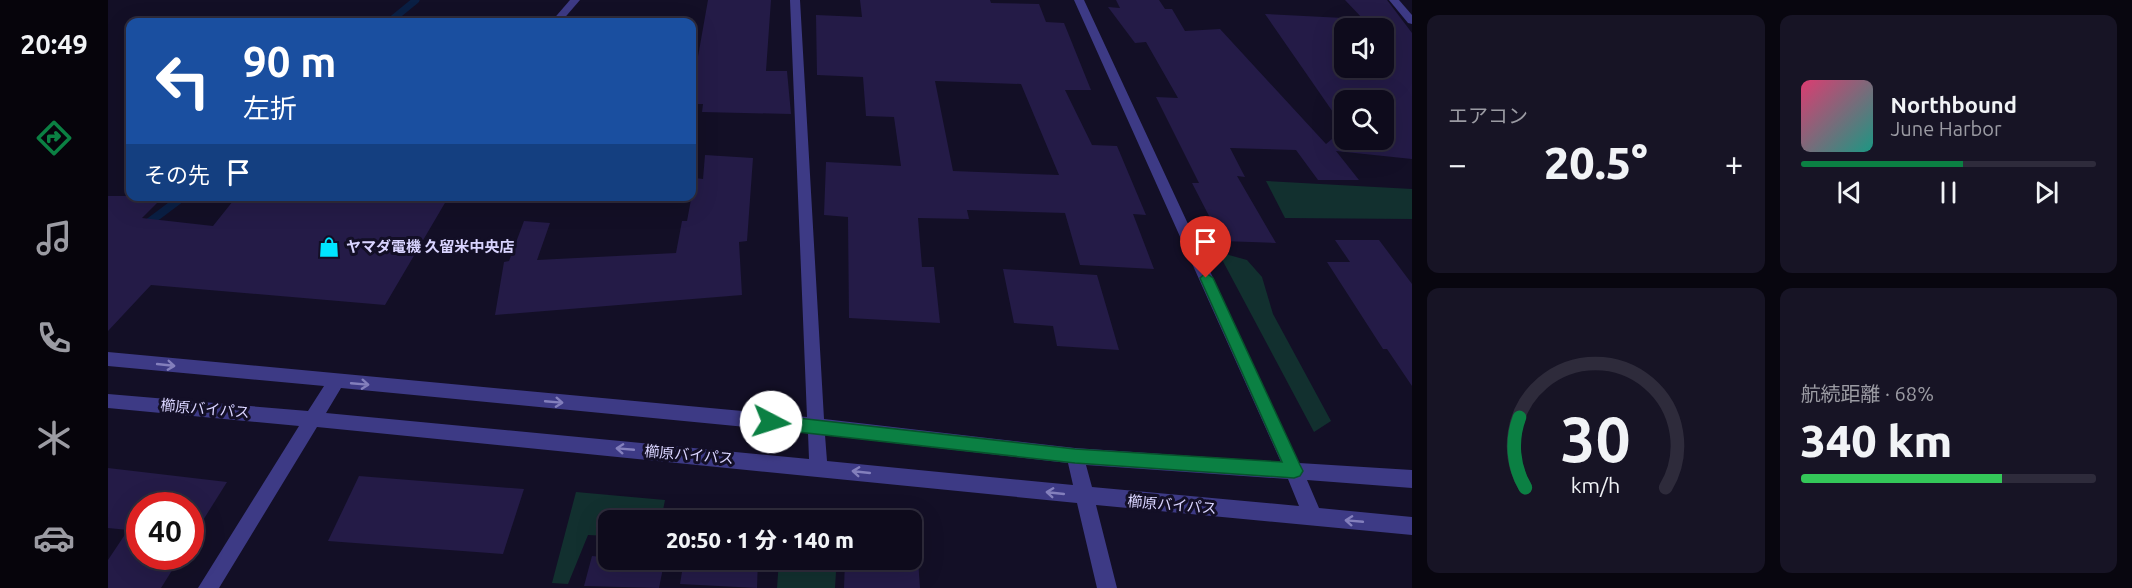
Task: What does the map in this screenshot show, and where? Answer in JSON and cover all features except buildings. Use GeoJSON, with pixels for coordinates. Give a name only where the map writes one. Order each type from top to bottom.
{"type":"FeatureCollection","features":[{"type":"Feature","properties":{"kind":"street"},"geometry":{"type":"LineString","coordinates":[[559,18],[575,0]]}},
{"type":"Feature","properties":{"kind":"street"},"geometry":{"type":"LineString","coordinates":[[795,0],[818,467]]}},
{"type":"Feature","properties":{"kind":"street"},"geometry":{"type":"LineString","coordinates":[[1079,0],[1313,517]]}},
{"type":"Feature","properties":{"kind":"street"},"geometry":{"type":"LineString","coordinates":[[1394,0],[1412,21]]}},
{"type":"Feature","properties":{"kind":"street"},"geometry":{"type":"LineString","coordinates":[[108,359],[817,426],[1075,456],[1412,479]]}},
{"type":"Feature","properties":{"kind":"street"},"geometry":{"type":"LineString","coordinates":[[208,588],[336,382]]}},
{"type":"Feature","properties":{"kind":"street","name":"櫛原バイパス"},"geometry":{"type":"LineString","coordinates":[[108,401],[818,467],[1083,497],[1412,526]]}},
{"type":"Feature","properties":{"kind":"street"},"geometry":{"type":"LineString","coordinates":[[1075,456],[1083,497],[1107,588]]}},
{"type":"Feature","properties":{"kind":"green space"},"geometry":{"type":"Polygon","coordinates":[[[1266,181],[1412,189],[1412,219],[1285,218],[1266,181]]]}},
{"type":"Feature","properties":{"kind":"green space"},"geometry":{"type":"Polygon","coordinates":[[[1218,252],[1247,260],[1262,277],[1273,314],[1331,421],[1314,432],[1218,252]]]}},
{"type":"Feature","properties":{"kind":"green space"},"geometry":{"type":"Polygon","coordinates":[[[576,492],[665,500],[663,510],[598,510],[598,535],[588,535],[568,584],[552,583],[576,492]]]}},
{"type":"Feature","properties":{"kind":"green space"},"geometry":{"type":"Polygon","coordinates":[[[778,570],[843,570],[836,572],[835,588],[777,588],[778,570]]]}},
{"type":"Feature","properties":{"kind":"waterway"},"geometry":{"type":"LineString","coordinates":[[394,18],[416,0]]}},
{"type":"Feature","properties":{"kind":"waterway"},"geometry":{"type":"LineString","coordinates":[[144,226],[177,201]]}},
{"type":"Feature","properties":{"kind":"place","name":"ヤマダ電機 久留米中央店"},"geometry":{"type":"Point","coordinates":[329,247]}},
{"type":"Feature","properties":{"kind":"route"},"geometry":{"type":"LineString","coordinates":[[771,422],[1075,456],[1294,471],[1206,278]]}}]}
